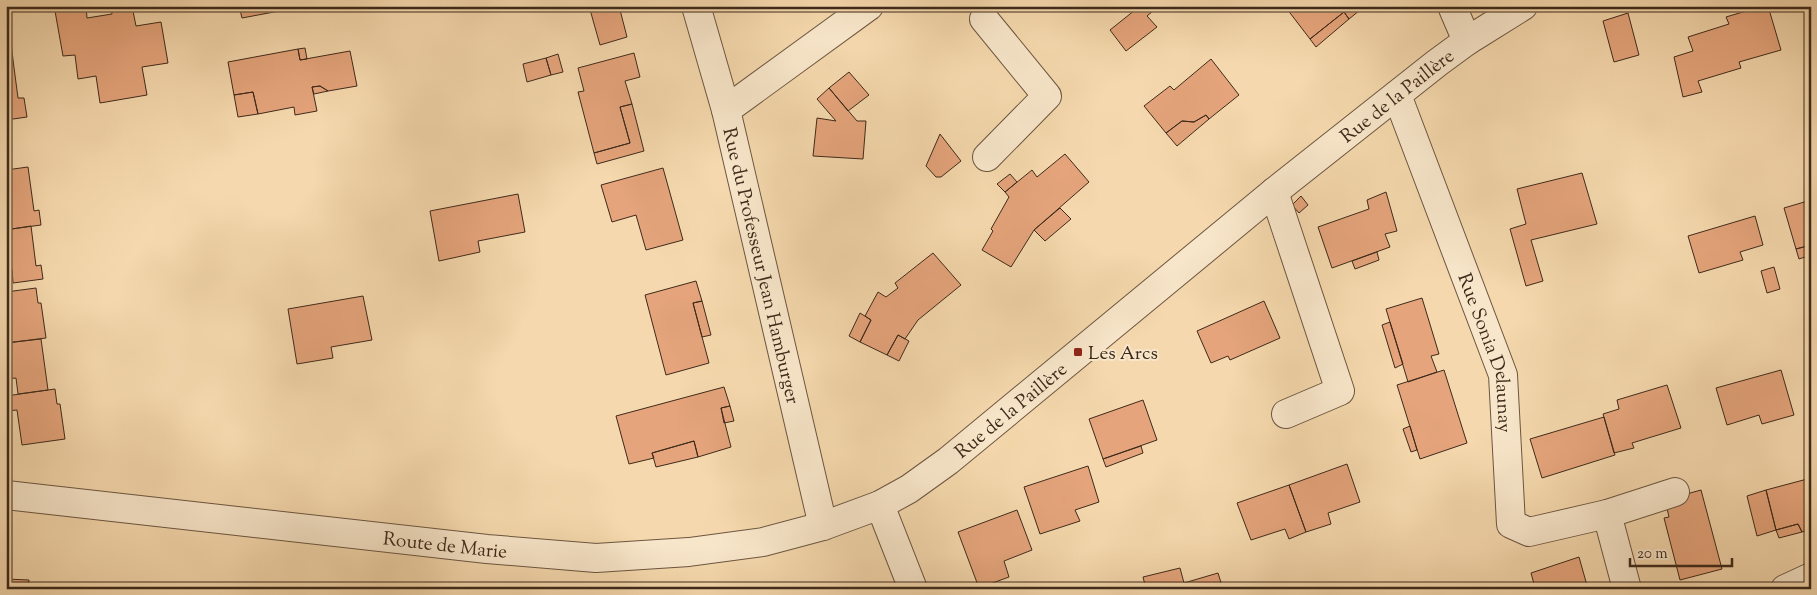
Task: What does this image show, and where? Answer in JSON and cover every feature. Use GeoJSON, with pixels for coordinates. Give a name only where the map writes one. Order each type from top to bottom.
{"type":"FeatureCollection","features":[{"type":"Feature","properties":{"kind":"street","name":"Rue du Professeur Jean Hamburger"},"geometry":{"type":"LineString","coordinates":[[696,6],[726,110],[823,526]]}},
{"type":"Feature","properties":{"kind":"street"},"geometry":{"type":"LineString","coordinates":[[726,110],[869,6]]}},
{"type":"Feature","properties":{"kind":"street"},"geometry":{"type":"LineString","coordinates":[[1452,6],[1467,41]]}},
{"type":"Feature","properties":{"kind":"street","name":"Rue de la Paillère"},"geometry":{"type":"LineString","coordinates":[[880,505],[909,489],[948,461],[1274,192],[1397,95],[1467,41],[1523,6]]}},
{"type":"Feature","properties":{"kind":"street"},"geometry":{"type":"LineString","coordinates":[[984,10],[1047,96],[986,157]]}},
{"type":"Feature","properties":{"kind":"street","name":"Rue Sonia Delaunay"},"geometry":{"type":"LineString","coordinates":[[1397,95],[1503,375],[1511,524],[1529,532],[1607,514],[1675,492]]}},
{"type":"Feature","properties":{"kind":"street"},"geometry":{"type":"LineString","coordinates":[[1274,192],[1340,391],[1286,414]]}},
{"type":"Feature","properties":{"kind":"street","name":"Route de Marie"},"geometry":{"type":"LineString","coordinates":[[6,495],[487,549],[596,558],[690,552],[744,544],[823,526],[880,505]]}},
{"type":"Feature","properties":{"kind":"street"},"geometry":{"type":"LineString","coordinates":[[880,505],[913,589]]}},
{"type":"Feature","properties":{"kind":"street"},"geometry":{"type":"LineString","coordinates":[[1607,514],[1627,589]]}},
{"type":"Feature","properties":{"kind":"street"},"geometry":{"type":"LineString","coordinates":[[1785,589],[1811,577]]}},
{"type":"Feature","properties":{"kind":"building"},"geometry":{"type":"Polygon","coordinates":[[[86,6],[87,18],[112,14],[111,6],[132,6],[136,26],[161,22],[168,63],[142,67],[147,95],[100,103],[96,76],[78,79],[75,55],[63,56],[55,11],[86,6]]]}},
{"type":"Feature","properties":{"kind":"building"},"geometry":{"type":"Polygon","coordinates":[[[239,6],[289,6],[290,9],[242,18],[239,6]]]}},
{"type":"Feature","properties":{"kind":"building"},"geometry":{"type":"Polygon","coordinates":[[[589,6],[619,6],[627,37],[600,45],[589,6]]]}},
{"type":"Feature","properties":{"kind":"building"},"geometry":{"type":"Polygon","coordinates":[[[1140,6],[1159,6],[1147,16],[1157,27],[1126,51],[1110,30],[1140,6]]]}},
{"type":"Feature","properties":{"kind":"building"},"geometry":{"type":"Polygon","coordinates":[[[1291,6],[1365,6],[1349,19],[1344,12],[1310,39],[1287,9],[1291,6]]]}},
{"type":"Feature","properties":{"kind":"building"},"geometry":{"type":"Polygon","coordinates":[[[1768,6],[1781,50],[1739,62],[1741,68],[1698,81],[1702,92],[1683,97],[1674,57],[1693,51],[1688,37],[1729,24],[1726,17],[1768,6]]]}},
{"type":"Feature","properties":{"kind":"building"},"geometry":{"type":"Polygon","coordinates":[[[1344,12],[1349,19],[1316,47],[1310,39],[1344,12]]]}},
{"type":"Feature","properties":{"kind":"building"},"geometry":{"type":"Polygon","coordinates":[[[1628,13],[1639,55],[1614,62],[1603,21],[1628,13]]]}},
{"type":"Feature","properties":{"kind":"building"},"geometry":{"type":"Polygon","coordinates":[[[6,24],[9,24],[13,60],[6,61],[6,24]]]}},
{"type":"Feature","properties":{"kind":"building"},"geometry":{"type":"Polygon","coordinates":[[[305,48],[307,59],[300,60],[298,49],[305,48]]]}},
{"type":"Feature","properties":{"kind":"building"},"geometry":{"type":"Polygon","coordinates":[[[298,49],[300,60],[350,51],[357,86],[328,91],[320,86],[312,87],[317,111],[295,115],[294,107],[258,114],[253,92],[234,95],[228,62],[298,49]]]}},
{"type":"Feature","properties":{"kind":"building"},"geometry":{"type":"Polygon","coordinates":[[[634,53],[640,77],[625,81],[632,104],[620,107],[630,143],[594,153],[578,92],[584,91],[578,68],[634,53]]]}},
{"type":"Feature","properties":{"kind":"building"},"geometry":{"type":"Polygon","coordinates":[[[558,54],[563,72],[551,75],[546,58],[558,54]]]}},
{"type":"Feature","properties":{"kind":"building"},"geometry":{"type":"Polygon","coordinates":[[[546,58],[551,75],[527,82],[523,64],[546,58]]]}},
{"type":"Feature","properties":{"kind":"building"},"geometry":{"type":"Polygon","coordinates":[[[1211,59],[1239,95],[1209,119],[1206,115],[1194,122],[1182,121],[1166,133],[1144,106],[1170,86],[1174,90],[1211,59]]]}},
{"type":"Feature","properties":{"kind":"building"},"geometry":{"type":"Polygon","coordinates":[[[13,60],[18,98],[24,98],[27,117],[6,120],[6,61],[13,60]]]}},
{"type":"Feature","properties":{"kind":"building"},"geometry":{"type":"Polygon","coordinates":[[[849,72],[869,95],[848,111],[829,88],[849,72]]]}},
{"type":"Feature","properties":{"kind":"building"},"geometry":{"type":"Polygon","coordinates":[[[320,86],[328,91],[314,94],[312,87],[320,86]]]}},
{"type":"Feature","properties":{"kind":"building"},"geometry":{"type":"Polygon","coordinates":[[[829,88],[857,121],[866,121],[863,159],[813,156],[817,118],[836,121],[817,99],[829,88]]]}},
{"type":"Feature","properties":{"kind":"building"},"geometry":{"type":"Polygon","coordinates":[[[253,92],[258,114],[238,117],[234,95],[253,92]]]}},
{"type":"Feature","properties":{"kind":"building"},"geometry":{"type":"Polygon","coordinates":[[[632,104],[644,151],[597,164],[594,153],[630,143],[620,107],[632,104]]]}},
{"type":"Feature","properties":{"kind":"building"},"geometry":{"type":"Polygon","coordinates":[[[1206,115],[1209,119],[1177,146],[1166,133],[1182,121],[1194,122],[1206,115]]]}},
{"type":"Feature","properties":{"kind":"building"},"geometry":{"type":"Polygon","coordinates":[[[940,134],[961,161],[941,177],[936,177],[926,166],[940,134]]]}},
{"type":"Feature","properties":{"kind":"building"},"geometry":{"type":"Polygon","coordinates":[[[1065,154],[1089,182],[1034,230],[1011,267],[982,250],[993,231],[991,229],[1009,197],[1005,192],[1032,170],[1037,177],[1065,154]]]}},
{"type":"Feature","properties":{"kind":"building"},"geometry":{"type":"Polygon","coordinates":[[[28,167],[34,211],[39,210],[41,225],[11,229],[9,214],[6,215],[6,170],[28,167]]]}},
{"type":"Feature","properties":{"kind":"building"},"geometry":{"type":"Polygon","coordinates":[[[663,168],[683,240],[646,250],[636,215],[612,222],[601,185],[663,168]]]}},
{"type":"Feature","properties":{"kind":"building"},"geometry":{"type":"Polygon","coordinates":[[[1582,173],[1597,224],[1531,240],[1543,281],[1526,286],[1510,229],[1526,224],[1517,189],[1582,173]]]}},
{"type":"Feature","properties":{"kind":"building"},"geometry":{"type":"Polygon","coordinates":[[[1010,174],[1017,182],[1005,192],[997,184],[1010,174]]]}},
{"type":"Feature","properties":{"kind":"building"},"geometry":{"type":"Polygon","coordinates":[[[1386,192],[1397,231],[1385,234],[1390,247],[1332,268],[1318,227],[1369,209],[1367,200],[1386,192]]]}},
{"type":"Feature","properties":{"kind":"building"},"geometry":{"type":"Polygon","coordinates":[[[518,194],[525,232],[478,241],[480,252],[439,261],[430,211],[518,194]]]}},
{"type":"Feature","properties":{"kind":"building"},"geometry":{"type":"Polygon","coordinates":[[[1301,196],[1308,205],[1299,213],[1292,205],[1301,196]]]}},
{"type":"Feature","properties":{"kind":"building"},"geometry":{"type":"Polygon","coordinates":[[[1811,200],[1811,245],[1796,249],[1784,208],[1811,200]]]}},
{"type":"Feature","properties":{"kind":"building"},"geometry":{"type":"Polygon","coordinates":[[[1060,208],[1071,219],[1045,241],[1034,230],[1060,208]]]}},
{"type":"Feature","properties":{"kind":"building"},"geometry":{"type":"Polygon","coordinates":[[[1755,216],[1763,245],[1740,252],[1743,260],[1699,273],[1688,236],[1755,216]]]}},
{"type":"Feature","properties":{"kind":"building"},"geometry":{"type":"Polygon","coordinates":[[[31,226],[36,266],[41,265],[43,279],[13,283],[12,269],[6,270],[6,230],[31,226]]]}},
{"type":"Feature","properties":{"kind":"building"},"geometry":{"type":"Polygon","coordinates":[[[1811,245],[1811,255],[1799,259],[1796,249],[1811,245]]]}},
{"type":"Feature","properties":{"kind":"building"},"geometry":{"type":"Polygon","coordinates":[[[1377,252],[1379,260],[1355,269],[1352,261],[1377,252]]]}},
{"type":"Feature","properties":{"kind":"building"},"geometry":{"type":"Polygon","coordinates":[[[933,253],[961,285],[918,320],[905,339],[898,335],[887,355],[860,342],[871,320],[865,316],[878,292],[886,297],[898,288],[895,283],[933,253]]]}},
{"type":"Feature","properties":{"kind":"building"},"geometry":{"type":"Polygon","coordinates":[[[1774,267],[1780,289],[1767,293],[1761,271],[1774,267]]]}},
{"type":"Feature","properties":{"kind":"building"},"geometry":{"type":"Polygon","coordinates":[[[696,281],[702,301],[693,303],[709,363],[666,375],[645,295],[696,281]]]}},
{"type":"Feature","properties":{"kind":"building"},"geometry":{"type":"Polygon","coordinates":[[[36,288],[38,303],[41,303],[46,338],[6,343],[6,292],[36,288]]]}},
{"type":"Feature","properties":{"kind":"building"},"geometry":{"type":"Polygon","coordinates":[[[363,296],[372,340],[331,347],[333,358],[297,364],[288,309],[363,296]]]}},
{"type":"Feature","properties":{"kind":"building"},"geometry":{"type":"Polygon","coordinates":[[[1422,298],[1439,354],[1431,356],[1437,372],[1408,382],[1386,309],[1422,298]]]}},
{"type":"Feature","properties":{"kind":"building"},"geometry":{"type":"Polygon","coordinates":[[[702,301],[711,335],[702,337],[693,303],[702,301]]]}},
{"type":"Feature","properties":{"kind":"building"},"geometry":{"type":"Polygon","coordinates":[[[1264,301],[1280,338],[1230,360],[1228,356],[1211,363],[1197,331],[1264,301]]]}},
{"type":"Feature","properties":{"kind":"building"},"geometry":{"type":"Polygon","coordinates":[[[860,313],[871,320],[860,342],[849,336],[860,313]]]}},
{"type":"Feature","properties":{"kind":"building"},"geometry":{"type":"Polygon","coordinates":[[[1390,322],[1403,364],[1395,368],[1382,325],[1390,322]]]}},
{"type":"Feature","properties":{"kind":"building"},"geometry":{"type":"Polygon","coordinates":[[[898,335],[909,341],[899,361],[887,355],[898,335]]]}},
{"type":"Feature","properties":{"kind":"building"},"geometry":{"type":"Polygon","coordinates":[[[41,339],[48,390],[18,394],[16,378],[6,379],[6,343],[41,339]]]}},
{"type":"Feature","properties":{"kind":"building"},"geometry":{"type":"Polygon","coordinates":[[[1444,370],[1467,443],[1420,459],[1397,385],[1444,370]]]}},
{"type":"Feature","properties":{"kind":"building"},"geometry":{"type":"Polygon","coordinates":[[[1781,370],[1794,415],[1762,424],[1759,415],[1727,425],[1716,388],[1781,370]]]}},
{"type":"Feature","properties":{"kind":"building"},"geometry":{"type":"Polygon","coordinates":[[[1667,385],[1681,428],[1632,443],[1634,448],[1614,453],[1603,414],[1619,409],[1617,400],[1667,385]]]}},
{"type":"Feature","properties":{"kind":"building"},"geometry":{"type":"Polygon","coordinates":[[[724,387],[730,406],[721,408],[731,447],[698,457],[694,441],[652,453],[654,458],[629,464],[616,416],[724,387]]]}},
{"type":"Feature","properties":{"kind":"building"},"geometry":{"type":"Polygon","coordinates":[[[55,389],[57,404],[60,404],[65,439],[22,445],[17,410],[6,411],[6,396],[55,389]]]}},
{"type":"Feature","properties":{"kind":"building"},"geometry":{"type":"Polygon","coordinates":[[[1143,400],[1157,440],[1103,459],[1089,419],[1143,400]]]}},
{"type":"Feature","properties":{"kind":"building"},"geometry":{"type":"Polygon","coordinates":[[[730,406],[734,421],[724,423],[721,408],[730,406]]]}},
{"type":"Feature","properties":{"kind":"building"},"geometry":{"type":"Polygon","coordinates":[[[1604,417],[1615,455],[1542,478],[1530,439],[1604,417]]]}},
{"type":"Feature","properties":{"kind":"building"},"geometry":{"type":"Polygon","coordinates":[[[1410,426],[1417,450],[1411,452],[1403,429],[1410,426]]]}},
{"type":"Feature","properties":{"kind":"building"},"geometry":{"type":"Polygon","coordinates":[[[694,441],[698,457],[656,467],[652,453],[694,441]]]}},
{"type":"Feature","properties":{"kind":"building"},"geometry":{"type":"Polygon","coordinates":[[[1141,446],[1143,453],[1106,467],[1103,459],[1141,446]]]}},
{"type":"Feature","properties":{"kind":"building"},"geometry":{"type":"Polygon","coordinates":[[[1347,464],[1360,502],[1328,513],[1331,524],[1306,532],[1289,485],[1347,464]]]}},
{"type":"Feature","properties":{"kind":"building"},"geometry":{"type":"Polygon","coordinates":[[[1088,466],[1099,502],[1075,510],[1080,521],[1040,534],[1024,487],[1088,466]]]}},
{"type":"Feature","properties":{"kind":"building"},"geometry":{"type":"Polygon","coordinates":[[[1811,478],[1811,529],[1802,532],[1798,524],[1776,530],[1766,490],[1811,478]]]}},
{"type":"Feature","properties":{"kind":"building"},"geometry":{"type":"Polygon","coordinates":[[[1289,485],[1306,532],[1289,539],[1285,529],[1251,540],[1237,503],[1289,485]]]}},
{"type":"Feature","properties":{"kind":"building"},"geometry":{"type":"Polygon","coordinates":[[[1701,490],[1722,569],[1680,580],[1664,518],[1669,517],[1665,500],[1701,490]]]}},
{"type":"Feature","properties":{"kind":"building"},"geometry":{"type":"Polygon","coordinates":[[[1766,490],[1776,530],[1757,536],[1747,496],[1766,490]]]}},
{"type":"Feature","properties":{"kind":"building"},"geometry":{"type":"Polygon","coordinates":[[[1017,510],[1032,550],[1004,561],[1009,577],[979,588],[958,532],[1017,510]]]}},
{"type":"Feature","properties":{"kind":"building"},"geometry":{"type":"Polygon","coordinates":[[[1798,524],[1802,532],[1779,538],[1776,530],[1798,524]]]}},
{"type":"Feature","properties":{"kind":"building"},"geometry":{"type":"Polygon","coordinates":[[[1579,557],[1588,589],[1518,589],[1534,584],[1531,573],[1579,557]]]}},
{"type":"Feature","properties":{"kind":"building"},"geometry":{"type":"Polygon","coordinates":[[[1180,568],[1184,583],[1218,573],[1223,589],[1146,589],[1143,577],[1180,568]]]}},
{"type":"Feature","properties":{"kind":"building"},"geometry":{"type":"Polygon","coordinates":[[[6,579],[29,580],[28,589],[6,589],[6,579]]]}},
{"type":"Feature","properties":{"kind":"place","name":"Les Arcs"},"geometry":{"type":"Point","coordinates":[1078,352]}}]}
